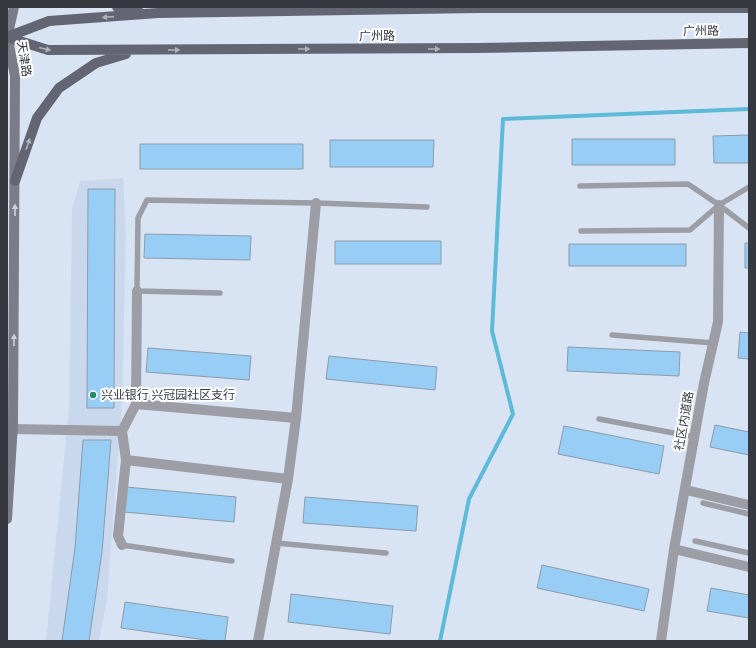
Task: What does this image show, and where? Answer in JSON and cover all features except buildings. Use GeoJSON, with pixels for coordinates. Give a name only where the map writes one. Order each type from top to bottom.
{"type":"FeatureCollection","features":[{"type":"Feature","properties":{"kind":"main road"},"geometry":{"type":"LineString","coordinates":[[7,37],[14,7]]}},
{"type":"Feature","properties":{"kind":"main road"},"geometry":{"type":"LineString","coordinates":[[117,7],[158,13]]}},
{"type":"Feature","properties":{"kind":"main road","name":"广州路"},"geometry":{"type":"LineString","coordinates":[[7,37],[49,21],[158,13],[478,8],[749,8]]}},
{"type":"Feature","properties":{"kind":"main road","name":"广州路"},"geometry":{"type":"LineString","coordinates":[[7,37],[48,50],[470,48],[749,43]]}},
{"type":"Feature","properties":{"kind":"main road","name":"天津路"},"geometry":{"type":"LineString","coordinates":[[7,37],[15,76],[13,430],[7,519]]}},
{"type":"Feature","properties":{"kind":"main road"},"geometry":{"type":"LineString","coordinates":[[15,181],[37,118],[59,88],[96,63],[138,50]]}},
{"type":"Feature","properties":{"kind":"street"},"geometry":{"type":"LineString","coordinates":[[258,641],[288,479],[296,418],[316,203]]}},
{"type":"Feature","properties":{"kind":"street","name":"社区内道路"},"geometry":{"type":"LineString","coordinates":[[661,641],[674,549],[686,490],[704,384],[718,322],[719,206]]}},
{"type":"Feature","properties":{"kind":"street"},"geometry":{"type":"LineString","coordinates":[[122,545],[118,536],[126,460],[122,431],[136,404],[137,291]]}},
{"type":"Feature","properties":{"kind":"street"},"geometry":{"type":"LineString","coordinates":[[136,404],[296,418]]}},
{"type":"Feature","properties":{"kind":"street"},"geometry":{"type":"LineString","coordinates":[[13,430],[122,431]]}},
{"type":"Feature","properties":{"kind":"street"},"geometry":{"type":"LineString","coordinates":[[126,460],[288,479]]}},
{"type":"Feature","properties":{"kind":"street"},"geometry":{"type":"LineString","coordinates":[[686,490],[749,505]]}},
{"type":"Feature","properties":{"kind":"street"},"geometry":{"type":"LineString","coordinates":[[674,549],[749,567]]}},
{"type":"Feature","properties":{"kind":"lane"},"geometry":{"type":"LineString","coordinates":[[580,186],[688,184],[749,228]]}},
{"type":"Feature","properties":{"kind":"lane"},"geometry":{"type":"LineString","coordinates":[[581,231],[690,230],[719,206],[749,187]]}},
{"type":"Feature","properties":{"kind":"lane"},"geometry":{"type":"LineString","coordinates":[[220,293],[137,291],[138,218],[147,200],[316,203],[427,207]]}},
{"type":"Feature","properties":{"kind":"lane"},"geometry":{"type":"LineString","coordinates":[[612,335],[714,343]]}},
{"type":"Feature","properties":{"kind":"lane"},"geometry":{"type":"LineString","coordinates":[[599,419],[695,437]]}},
{"type":"Feature","properties":{"kind":"lane"},"geometry":{"type":"LineString","coordinates":[[703,503],[749,514]]}},
{"type":"Feature","properties":{"kind":"lane"},"geometry":{"type":"LineString","coordinates":[[695,541],[749,552]]}},
{"type":"Feature","properties":{"kind":"lane"},"geometry":{"type":"LineString","coordinates":[[276,543],[386,553]]}},
{"type":"Feature","properties":{"kind":"lane"},"geometry":{"type":"LineString","coordinates":[[122,545],[232,561]]}},
{"type":"Feature","properties":{"kind":"shaded area"},"geometry":{"type":"Polygon","coordinates":[[[123,178],[126,234],[122,402],[107,600],[99,641],[46,641],[69,408],[72,209],[80,181],[123,178]]]}},
{"type":"Feature","properties":{"kind":"waterway"},"geometry":{"type":"LineString","coordinates":[[440,641],[469,499],[513,414],[492,331],[503,119],[749,109]]}},
{"type":"Feature","properties":{"kind":"place","name":"兴业银行 兴冠园社区支行"},"geometry":{"type":"Point","coordinates":[93,395]}}]}
